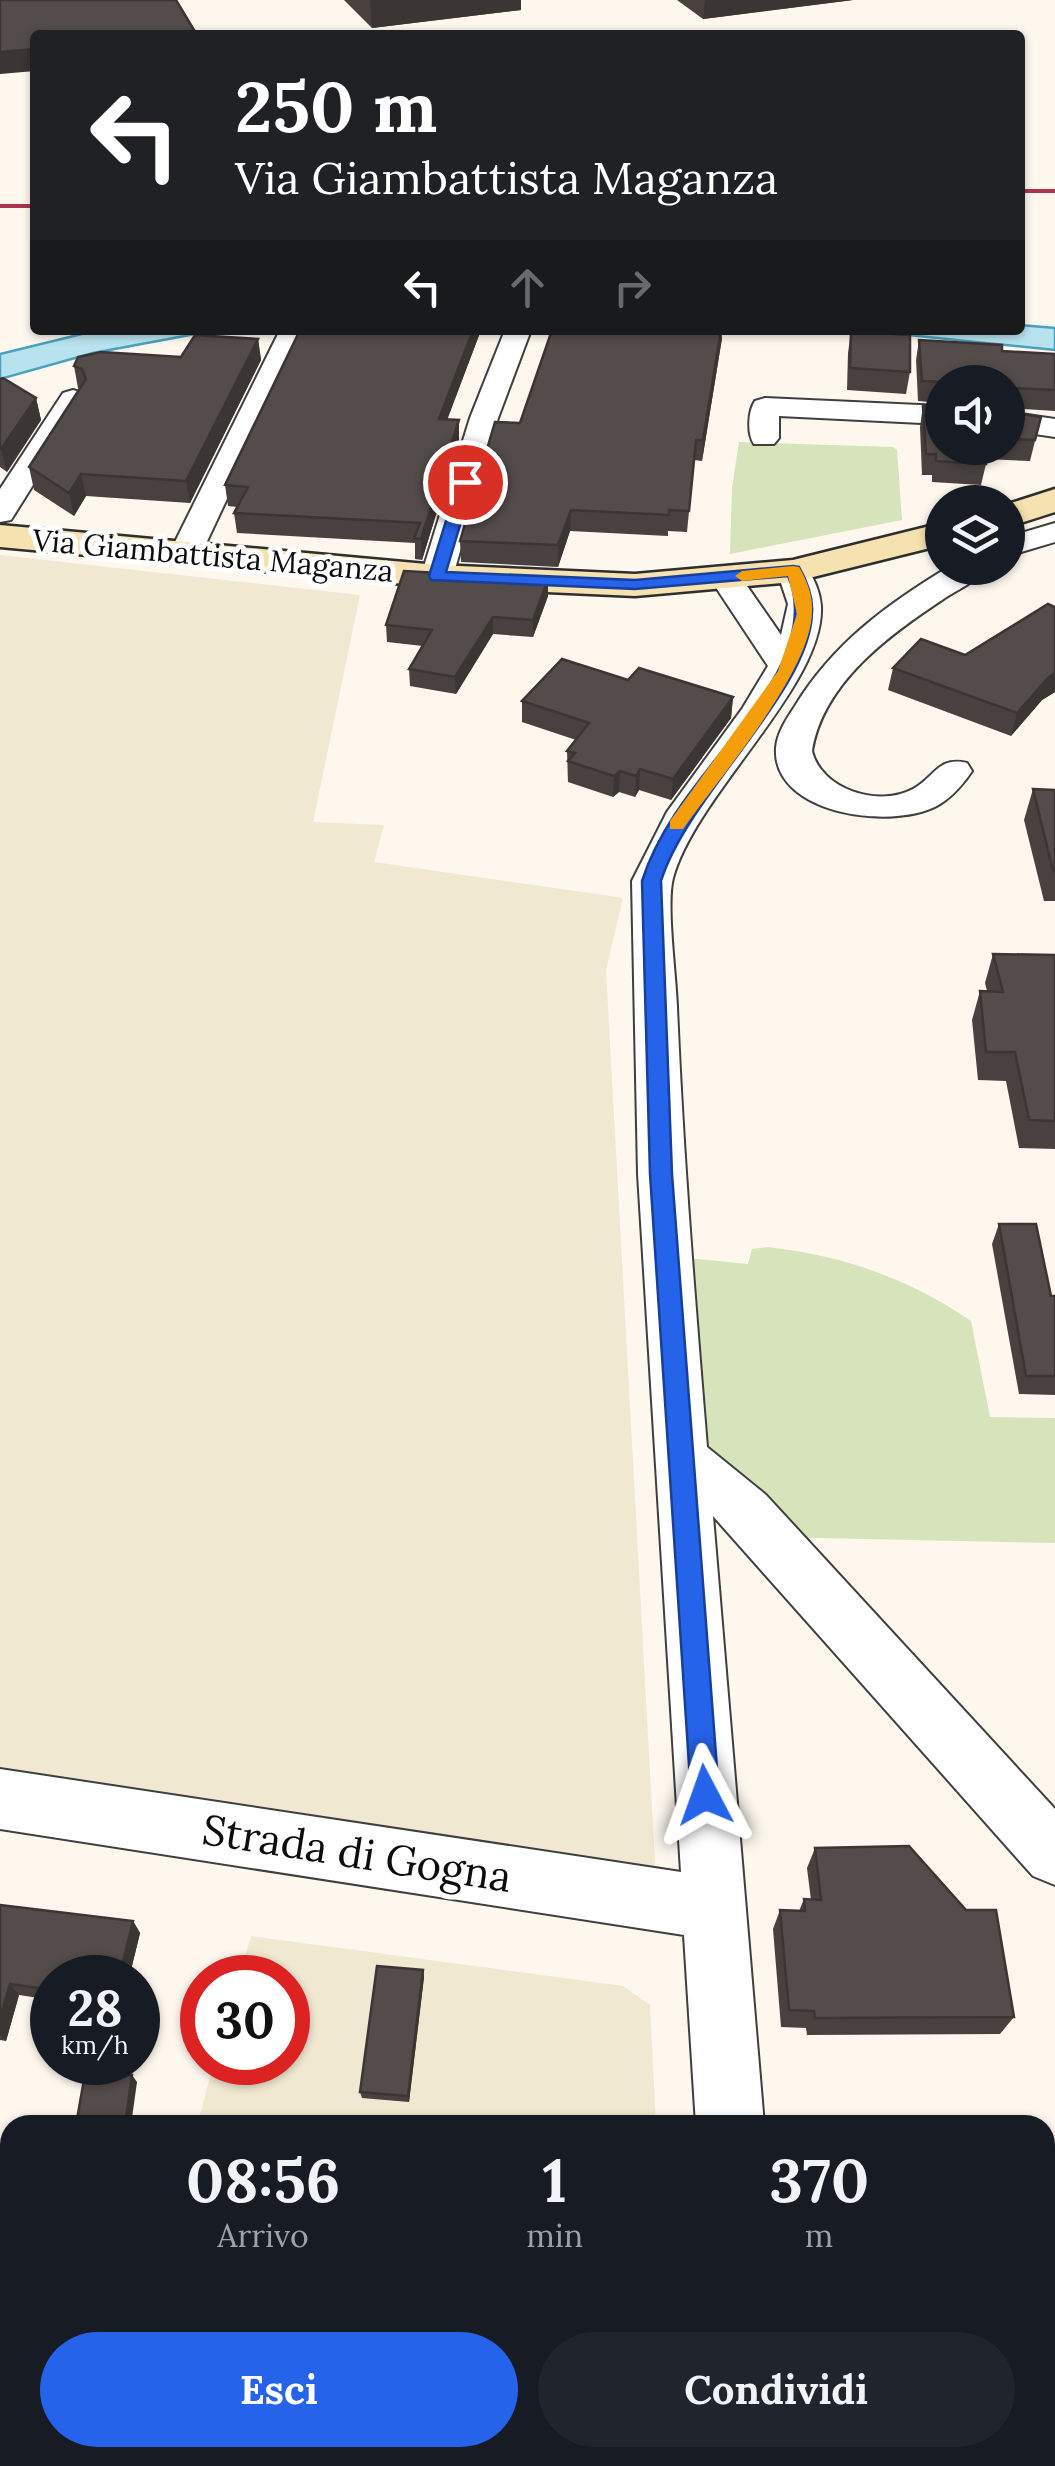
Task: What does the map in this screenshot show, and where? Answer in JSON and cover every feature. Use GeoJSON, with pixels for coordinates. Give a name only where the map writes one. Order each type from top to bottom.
{"type":"FeatureCollection","features":[{"type":"Feature","properties":{"kind":"street"},"geometry":{"type":"LineString","coordinates":[[186,552],[291,335]]}},
{"type":"Feature","properties":{"kind":"street"},"geometry":{"type":"LineString","coordinates":[[437,576],[484,418],[516,335]]}},
{"type":"Feature","properties":{"kind":"street"},"geometry":{"type":"LineString","coordinates":[[0,513],[74,399]]}},
{"type":"Feature","properties":{"kind":"street"},"geometry":{"type":"LineString","coordinates":[[764,438],[765,407],[925,415]]}},
{"type":"Feature","properties":{"kind":"street"},"geometry":{"type":"LineString","coordinates":[[1025,424],[1055,428]]}},
{"type":"Feature","properties":{"kind":"street"},"geometry":{"type":"LineString","coordinates":[[1025,513],[1055,509]]}},
{"type":"Feature","properties":{"kind":"street"},"geometry":{"type":"LineString","coordinates":[[1025,534],[1055,509]]}},
{"type":"Feature","properties":{"kind":"street","name":"Via Giambattista Maganza"},"geometry":{"type":"LineString","coordinates":[[0,536],[437,576],[635,585],[793,571],[925,539]]}},
{"type":"Feature","properties":{"kind":"street"},"geometry":{"type":"LineString","coordinates":[[783,647],[805,614],[802,588],[793,571]]}},
{"type":"Feature","properties":{"kind":"street"},"geometry":{"type":"LineString","coordinates":[[725,577],[783,647],[786,672],[681,818],[661,852],[652,881],[661,1174],[729,2115]]}},
{"type":"Feature","properties":{"kind":"street"},"geometry":{"type":"LineString","coordinates":[[783,647],[907,586],[925,581]]}},
{"type":"Feature","properties":{"kind":"street"},"geometry":{"type":"LineString","coordinates":[[944,585],[853,652],[802,722],[794,750],[800,776],[824,797],[886,805],[924,798],[954,771]]}},
{"type":"Feature","properties":{"kind":"street"},"geometry":{"type":"LineString","coordinates":[[682,1458],[747,1512],[1055,1854]]}},
{"type":"Feature","properties":{"kind":"street","name":"Strada di Gogna"},"geometry":{"type":"LineString","coordinates":[[0,1799],[713,1908]]}},
{"type":"Feature","properties":{"kind":"shaded area"},"geometry":{"type":"Polygon","coordinates":[[[0,555],[360,595],[313,822],[384,825],[374,862],[623,898],[606,970],[657,1899],[0,1799],[0,555]]]}},
{"type":"Feature","properties":{"kind":"shaded area"},"geometry":{"type":"Polygon","coordinates":[[[251,1936],[623,1986],[650,2005],[656,2115],[200,2115],[208,2085],[310,2085],[310,1955],[245,1955],[251,1936]]]}},
{"type":"Feature","properties":{"kind":"green space"},"geometry":{"type":"Polygon","coordinates":[[[739,442],[893,447],[897,450],[902,520],[730,554],[732,488],[739,442]]]}},
{"type":"Feature","properties":{"kind":"green space"},"geometry":{"type":"Polygon","coordinates":[[[768,1247],[823,1256],[874,1271],[971,1321],[990,1417],[1055,1418],[1055,1543],[772,1537],[691,1455],[677,1257],[748,1264],[752,1249],[768,1247]]]}},
{"type":"Feature","properties":{"kind":"water"},"geometry":{"type":"Polygon","coordinates":[[[1025,325],[1055,328],[1055,350],[908,335],[1025,335],[1025,325]]]}},
{"type":"Feature","properties":{"kind":"water"},"geometry":{"type":"Polygon","coordinates":[[[78,335],[190,335],[93,353],[0,379],[0,354],[78,335]]]}},
{"type":"Feature","properties":{"kind":"building"},"geometry":{"type":"Polygon","coordinates":[[[0,0],[176,0],[194,30],[30,30],[30,49],[0,52],[0,0]]]}},
{"type":"Feature","properties":{"kind":"building"},"geometry":{"type":"Polygon","coordinates":[[[195,335],[258,339],[186,481],[81,474],[69,493],[29,467],[86,379],[82,369],[74,366],[78,357],[101,352],[181,357],[195,335]]]}},
{"type":"Feature","properties":{"kind":"building"},"geometry":{"type":"Polygon","coordinates":[[[298,335],[471,335],[439,419],[459,420],[421,539],[414,538],[420,523],[234,513],[248,487],[225,485],[298,335]]]}},
{"type":"Feature","properties":{"kind":"building"},"geometry":{"type":"Polygon","coordinates":[[[550,335],[720,335],[703,440],[696,440],[689,511],[669,510],[669,515],[571,510],[558,545],[460,541],[495,422],[520,423],[550,335]]]}},
{"type":"Feature","properties":{"kind":"building"},"geometry":{"type":"Polygon","coordinates":[[[851,335],[910,335],[910,372],[850,368],[851,335]]]}},
{"type":"Feature","properties":{"kind":"building"},"geometry":{"type":"Polygon","coordinates":[[[919,340],[1002,345],[1002,351],[1055,354],[1055,390],[1025,389],[1025,365],[925,365],[922,381],[919,340]]]}},
{"type":"Feature","properties":{"kind":"building"},"geometry":{"type":"Polygon","coordinates":[[[0,379],[36,398],[1,449],[0,379]]]}},
{"type":"Feature","properties":{"kind":"building"},"geometry":{"type":"Polygon","coordinates":[[[1025,414],[1041,417],[1035,440],[1025,440],[1025,414]]]}},
{"type":"Feature","properties":{"kind":"building"},"geometry":{"type":"Polygon","coordinates":[[[404,571],[548,579],[533,620],[493,617],[455,677],[409,669],[432,630],[386,625],[404,571]]]}},
{"type":"Feature","properties":{"kind":"building"},"geometry":{"type":"Polygon","coordinates":[[[1048,604],[1055,607],[1055,673],[1017,713],[893,668],[921,639],[965,655],[1048,604]]]}},
{"type":"Feature","properties":{"kind":"building"},"geometry":{"type":"Polygon","coordinates":[[[562,659],[628,680],[639,668],[733,697],[673,779],[640,769],[636,776],[620,771],[614,776],[568,761],[575,753],[567,751],[589,723],[522,701],[562,659]]]}},
{"type":"Feature","properties":{"kind":"building"},"geometry":{"type":"Polygon","coordinates":[[[1033,789],[1055,790],[1055,871],[1053,871],[1033,789]]]}},
{"type":"Feature","properties":{"kind":"building"},"geometry":{"type":"Polygon","coordinates":[[[993,954],[1055,955],[1055,1121],[1029,1120],[1015,1052],[986,1052],[980,991],[1003,992],[993,954]]]}},
{"type":"Feature","properties":{"kind":"building"},"geometry":{"type":"Polygon","coordinates":[[[999,1224],[1036,1224],[1051,1296],[1055,1296],[1055,1376],[1026,1376],[999,1224]]]}},
{"type":"Feature","properties":{"kind":"building"},"geometry":{"type":"Polygon","coordinates":[[[909,1846],[966,1910],[996,1910],[1014,2017],[815,2018],[814,2011],[789,2010],[780,1910],[805,1911],[804,1899],[821,1900],[815,1848],[909,1846]]]}},
{"type":"Feature","properties":{"kind":"building"},"geometry":{"type":"Polygon","coordinates":[[[0,1905],[133,1921],[125,1955],[30,1955],[30,1987],[10,1984],[0,2018],[0,1905]]]}},
{"type":"Feature","properties":{"kind":"building"},"geometry":{"type":"Polygon","coordinates":[[[377,1966],[423,1970],[408,2096],[360,2092],[377,1966]]]}},
{"type":"Feature","properties":{"kind":"building"},"geometry":{"type":"Polygon","coordinates":[[[83,2085],[131,2085],[126,2115],[78,2115],[83,2085]]]}},
{"type":"Feature","properties":{"kind":"railway"},"geometry":{"type":"LineString","coordinates":[[1025,191],[1055,191]]}},
{"type":"Feature","properties":{"kind":"railway"},"geometry":{"type":"LineString","coordinates":[[0,206],[30,206]]}},
{"type":"Feature","properties":{"kind":"slow traffic"},"geometry":{"type":"LineString","coordinates":[[677,825],[786,672],[805,614],[802,588],[793,571],[742,576]]}},
{"type":"Feature","properties":{"kind":"route"},"geometry":{"type":"LineString","coordinates":[[465,482],[437,576],[635,585],[793,571],[802,588],[805,614],[786,672],[681,818],[661,852],[652,881],[661,1174],[705,1795]]}}]}
